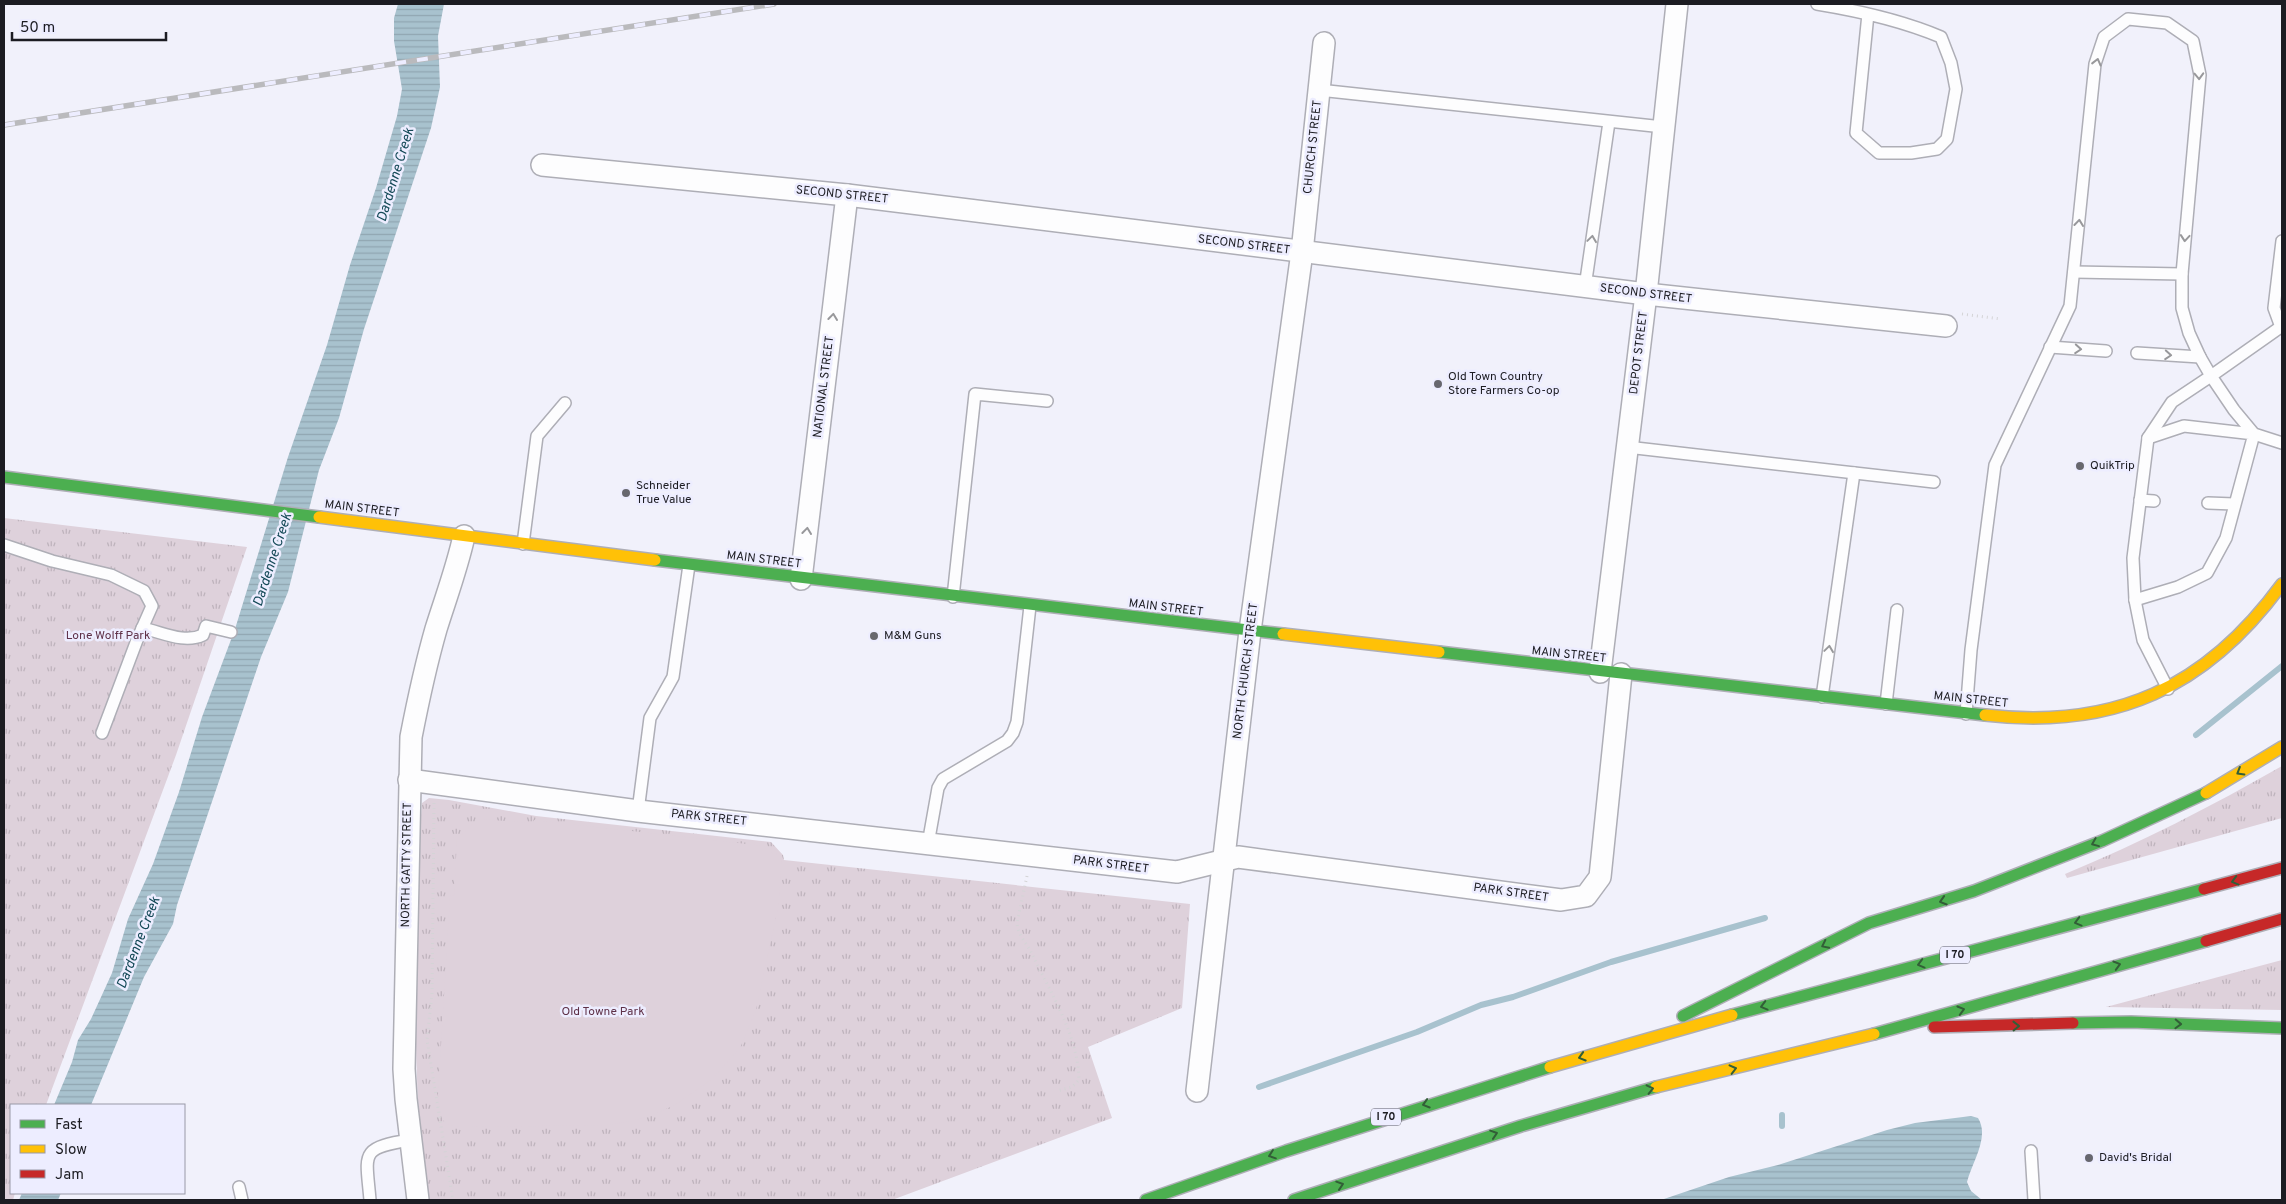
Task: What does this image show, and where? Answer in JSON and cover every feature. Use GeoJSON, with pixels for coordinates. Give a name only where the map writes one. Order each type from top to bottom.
{"type":"FeatureCollection","features":[{"type":"Feature","properties":{"kind":"main road","name":"MAIN STREET"},"geometry":{"type":"LineString","coordinates":[[4,477],[953,597],[1966,714],[2049,719],[2078,716],[2135,702],[2168,689],[2219,655],[2264,611],[2282,584]]}},
{"type":"Feature","properties":{"kind":"main road"},"geometry":{"type":"LineString","coordinates":[[1628,1043],[1869,923],[1974,891],[2102,841],[2205,793],[2282,747]]}},
{"type":"Feature","properties":{"kind":"main road","name":"I 70"},"geometry":{"type":"LineString","coordinates":[[1146,1200],[1389,1116],[1628,1043],[2282,868]]}},
{"type":"Feature","properties":{"kind":"main road"},"geometry":{"type":"LineString","coordinates":[[1294,1200],[1521,1126],[1628,1094],[1897,1028],[2282,919]]}},
{"type":"Feature","properties":{"kind":"main road"},"geometry":{"type":"LineString","coordinates":[[1897,1028],[2131,1022],[2282,1028]]}},
{"type":"Feature","properties":{"kind":"street","name":"DEPOT STREET"},"geometry":{"type":"LineString","coordinates":[[1610,673],[1627,447],[1646,294],[1676,4]]}},
{"type":"Feature","properties":{"kind":"street","name":"CHURCH STREET"},"geometry":{"type":"LineString","coordinates":[[1302,252],[1324,43]]}},
{"type":"Feature","properties":{"kind":"street","name":"SECOND STREET"},"geometry":{"type":"LineString","coordinates":[[542,165],[847,195],[1646,294],[1952,320]]}},
{"type":"Feature","properties":{"kind":"street","name":"NATIONAL STREET"},"geometry":{"type":"LineString","coordinates":[[801,579],[847,195]]}},
{"type":"Feature","properties":{"kind":"street","name":"NORTH CHURCH STREET"},"geometry":{"type":"LineString","coordinates":[[1196,1091],[1250,631],[1302,252]]}},
{"type":"Feature","properties":{"kind":"street","name":"NORTH GATTY STREET"},"geometry":{"type":"LineString","coordinates":[[418,1200],[410,1140],[404,1069],[411,737],[419,696],[437,628],[457,567],[464,536]]}},
{"type":"Feature","properties":{"kind":"street","name":"PARK STREET"},"geometry":{"type":"LineString","coordinates":[[409,780],[638,811],[1177,872],[1238,857],[1561,900],[1586,896],[1600,877],[1610,673]]}},
{"type":"Feature","properties":{"kind":"lane"},"geometry":{"type":"LineString","coordinates":[[1817,4],[1868,14],[1915,26],[1941,36],[1951,63],[1956,89],[1947,139],[1937,150],[1911,153],[1879,153],[1856,132],[1868,14]]}},
{"type":"Feature","properties":{"kind":"lane"},"geometry":{"type":"LineString","coordinates":[[1966,714],[1971,650],[1995,465],[2070,306],[2095,64],[2104,38],[2128,19],[2167,23],[2193,41],[2200,75],[2182,274],[2182,308],[2189,333],[2200,358],[2234,410],[2254,434]]}},
{"type":"Feature","properties":{"kind":"lane"},"geometry":{"type":"LineString","coordinates":[[1319,90],[1663,127]]}},
{"type":"Feature","properties":{"kind":"lane"},"geometry":{"type":"LineString","coordinates":[[1585,287],[1609,122]]}},
{"type":"Feature","properties":{"kind":"lane"},"geometry":{"type":"LineString","coordinates":[[2168,689],[2143,640],[2135,600],[2133,558],[2148,438],[2172,402],[2282,326],[2274,308],[2282,241]]}},
{"type":"Feature","properties":{"kind":"lane"},"geometry":{"type":"LineString","coordinates":[[2074,272],[2182,274]]}},
{"type":"Feature","properties":{"kind":"lane"},"geometry":{"type":"LineString","coordinates":[[2050,348],[2106,351]]}},
{"type":"Feature","properties":{"kind":"lane"},"geometry":{"type":"LineString","coordinates":[[2137,353],[2200,358]]}},
{"type":"Feature","properties":{"kind":"lane"},"geometry":{"type":"LineString","coordinates":[[953,597],[975,394],[1047,401]]}},
{"type":"Feature","properties":{"kind":"lane"},"geometry":{"type":"LineString","coordinates":[[523,544],[537,436],[565,403]]}},
{"type":"Feature","properties":{"kind":"lane"},"geometry":{"type":"LineString","coordinates":[[2148,438],[2184,426],[2254,434],[2282,443]]}},
{"type":"Feature","properties":{"kind":"lane"},"geometry":{"type":"LineString","coordinates":[[2135,600],[2178,587],[2207,573],[2226,538],[2254,434]]}},
{"type":"Feature","properties":{"kind":"lane"},"geometry":{"type":"LineString","coordinates":[[1627,447],[1934,482]]}},
{"type":"Feature","properties":{"kind":"lane"},"geometry":{"type":"LineString","coordinates":[[1822,697],[1854,473]]}},
{"type":"Feature","properties":{"kind":"lane"},"geometry":{"type":"LineString","coordinates":[[2140,500],[2154,501]]}},
{"type":"Feature","properties":{"kind":"lane"},"geometry":{"type":"LineString","coordinates":[[2208,503],[2234,504]]}},
{"type":"Feature","properties":{"kind":"lane"},"geometry":{"type":"LineString","coordinates":[[4,545],[52,561],[112,575],[144,591],[152,606],[102,733]]}},
{"type":"Feature","properties":{"kind":"lane"},"geometry":{"type":"LineString","coordinates":[[638,811],[650,718],[673,677],[689,565]]}},
{"type":"Feature","properties":{"kind":"lane"},"geometry":{"type":"LineString","coordinates":[[928,844],[938,788],[943,780],[1007,741],[1017,722],[1030,606]]}},
{"type":"Feature","properties":{"kind":"lane"},"geometry":{"type":"LineString","coordinates":[[1886,704],[1897,610]]}},
{"type":"Feature","properties":{"kind":"lane"},"geometry":{"type":"LineString","coordinates":[[142,628],[182,639],[195,639],[203,635],[206,626],[231,632]]}},
{"type":"Feature","properties":{"kind":"lane"},"geometry":{"type":"LineString","coordinates":[[370,1200],[367,1165],[369,1155],[374,1148],[383,1144],[410,1140]]}},
{"type":"Feature","properties":{"kind":"lane"},"geometry":{"type":"LineString","coordinates":[[2031,1151],[2034,1200]]}},
{"type":"Feature","properties":{"kind":"lane"},"geometry":{"type":"LineString","coordinates":[[239,1187],[242,1200]]}},
{"type":"Feature","properties":{"kind":"path"},"geometry":{"type":"LineString","coordinates":[[1952,320],[1979,315],[2001,319]]}},
{"type":"Feature","properties":{"kind":"path"},"geometry":{"type":"LineString","coordinates":[[434,784],[431,914],[432,994],[427,1040],[453,1200]]}},
{"type":"Feature","properties":{"kind":"path"},"geometry":{"type":"LineString","coordinates":[[1030,855],[1017,923],[1018,931],[1062,1014],[1075,1050],[1079,1068],[1079,1080],[1072,1087],[1057,1091]]}},
{"type":"Feature","properties":{"kind":"green space","name":"Lone Wolff Park"},"geometry":{"type":"Polygon","coordinates":[[[4,518],[247,547],[176,755],[46,1104],[10,1104],[10,1194],[15,1194],[13,1200],[4,1200],[4,518]]]}},
{"type":"Feature","properties":{"kind":"green space"},"geometry":{"type":"Polygon","coordinates":[[[2282,766],[2282,818],[2067,878],[2065,874],[2121,850],[2282,766]]]}},
{"type":"Feature","properties":{"kind":"green space","name":"Old Towne Park"},"geometry":{"type":"Polygon","coordinates":[[[429,798],[536,816],[771,842],[783,855],[784,860],[1190,904],[1182,1008],[1088,1047],[1112,1118],[892,1200],[428,1200],[418,1104],[416,976],[417,891],[422,803],[429,798]]]}},
{"type":"Feature","properties":{"kind":"green space"},"geometry":{"type":"Polygon","coordinates":[[[477,819],[533,823],[534,820],[756,845],[772,847],[771,853],[782,855],[779,903],[756,1010],[740,1048],[712,1079],[675,1105],[650,1116],[607,1125],[458,1127],[447,1124],[444,1121],[441,1117],[438,1095],[450,896],[454,895],[457,840],[477,819]]]}},
{"type":"Feature","properties":{"kind":"green space"},"geometry":{"type":"Polygon","coordinates":[[[2282,960],[2282,1010],[2106,1007],[2282,960]]]}},
{"type":"Feature","properties":{"kind":"water","name":"Dardenne Creek"},"geometry":{"type":"Polygon","coordinates":[[[398,4],[444,4],[438,36],[440,87],[431,128],[364,329],[339,418],[319,470],[288,592],[261,657],[177,905],[173,924],[144,977],[91,1104],[54,1104],[72,1062],[78,1040],[91,1019],[112,973],[128,919],[153,864],[179,792],[202,717],[235,629],[288,457],[327,345],[397,116],[402,89],[394,41],[394,18],[398,4]]]}},
{"type":"Feature","properties":{"kind":"water"},"geometry":{"type":"Polygon","coordinates":[[[1971,1116],[1978,1118],[1982,1133],[1979,1150],[1967,1182],[1971,1191],[1982,1200],[1661,1200],[1729,1177],[1778,1165],[1887,1130],[1915,1123],[1971,1116]]]}},
{"type":"Feature","properties":{"kind":"water"},"geometry":{"type":"Polygon","coordinates":[[[22,1194],[61,1194],[58,1200],[19,1200],[22,1194]]]}},
{"type":"Feature","properties":{"kind":"waterway"},"geometry":{"type":"LineString","coordinates":[[2196,735],[2282,666]]}},
{"type":"Feature","properties":{"kind":"waterway"},"geometry":{"type":"LineString","coordinates":[[1259,1087],[1417,1032],[1481,1005],[1513,997],[1611,962],[1765,918]]}},
{"type":"Feature","properties":{"kind":"waterway"},"geometry":{"type":"LineString","coordinates":[[1782,1115],[1782,1126]]}},
{"type":"Feature","properties":{"kind":"railway"},"geometry":{"type":"LineString","coordinates":[[4,125],[774,4]]}},
{"type":"Feature","properties":{"kind":"traffic: fast"},"geometry":{"type":"LineString","coordinates":[[4,477],[319,517]]}},
{"type":"Feature","properties":{"kind":"traffic: fast"},"geometry":{"type":"LineString","coordinates":[[655,560],[1283,634]]}},
{"type":"Feature","properties":{"kind":"traffic: fast"},"geometry":{"type":"LineString","coordinates":[[1439,652],[1985,715]]}},
{"type":"Feature","properties":{"kind":"traffic: fast"},"geometry":{"type":"LineString","coordinates":[[1683,1016],[1869,923],[1974,891],[2102,841],[2206,793]]}},
{"type":"Feature","properties":{"kind":"traffic: fast"},"geometry":{"type":"LineString","coordinates":[[1732,1015],[2204,889]]}},
{"type":"Feature","properties":{"kind":"traffic: fast"},"geometry":{"type":"LineString","coordinates":[[1874,1034],[2206,941]]}},
{"type":"Feature","properties":{"kind":"traffic: fast"},"geometry":{"type":"LineString","coordinates":[[2073,1023],[2131,1022],[2282,1028]]}},
{"type":"Feature","properties":{"kind":"traffic: fast"},"geometry":{"type":"LineString","coordinates":[[1146,1200],[1286,1151],[1550,1067]]}},
{"type":"Feature","properties":{"kind":"traffic: fast"},"geometry":{"type":"LineString","coordinates":[[1294,1200],[1521,1126],[1656,1087]]}},
{"type":"Feature","properties":{"kind":"traffic: slow"},"geometry":{"type":"LineString","coordinates":[[319,517],[655,560]]}},
{"type":"Feature","properties":{"kind":"traffic: slow"},"geometry":{"type":"LineString","coordinates":[[1985,715],[2032,718],[2075,715],[2116,708],[2153,694],[2189,675],[2222,650],[2253,620],[2282,584]]}},
{"type":"Feature","properties":{"kind":"traffic: slow"},"geometry":{"type":"LineString","coordinates":[[1283,634],[1439,652]]}},
{"type":"Feature","properties":{"kind":"traffic: slow"},"geometry":{"type":"LineString","coordinates":[[2206,793],[2282,747]]}},
{"type":"Feature","properties":{"kind":"traffic: slow"},"geometry":{"type":"LineString","coordinates":[[1550,1067],[1732,1015]]}},
{"type":"Feature","properties":{"kind":"traffic: slow"},"geometry":{"type":"LineString","coordinates":[[1656,1087],[1874,1034]]}},
{"type":"Feature","properties":{"kind":"traffic: jam"},"geometry":{"type":"LineString","coordinates":[[2204,889],[2282,868]]}},
{"type":"Feature","properties":{"kind":"traffic: jam"},"geometry":{"type":"LineString","coordinates":[[2206,941],[2282,919]]}},
{"type":"Feature","properties":{"kind":"traffic: jam"},"geometry":{"type":"LineString","coordinates":[[1934,1027],[2073,1023]]}},
{"type":"Feature","properties":{"kind":"place","name":"Old Town Country Store Farmers Co-op"},"geometry":{"type":"Point","coordinates":[1438,384]}},
{"type":"Feature","properties":{"kind":"place","name":"QuikTrip"},"geometry":{"type":"Point","coordinates":[2080,466]}},
{"type":"Feature","properties":{"kind":"place","name":"Schneider True Value"},"geometry":{"type":"Point","coordinates":[626,493]}},
{"type":"Feature","properties":{"kind":"place","name":"M&M Guns"},"geometry":{"type":"Point","coordinates":[874,636]}},
{"type":"Feature","properties":{"kind":"place","name":"David's Bridal"},"geometry":{"type":"Point","coordinates":[2089,1158]}}]}
